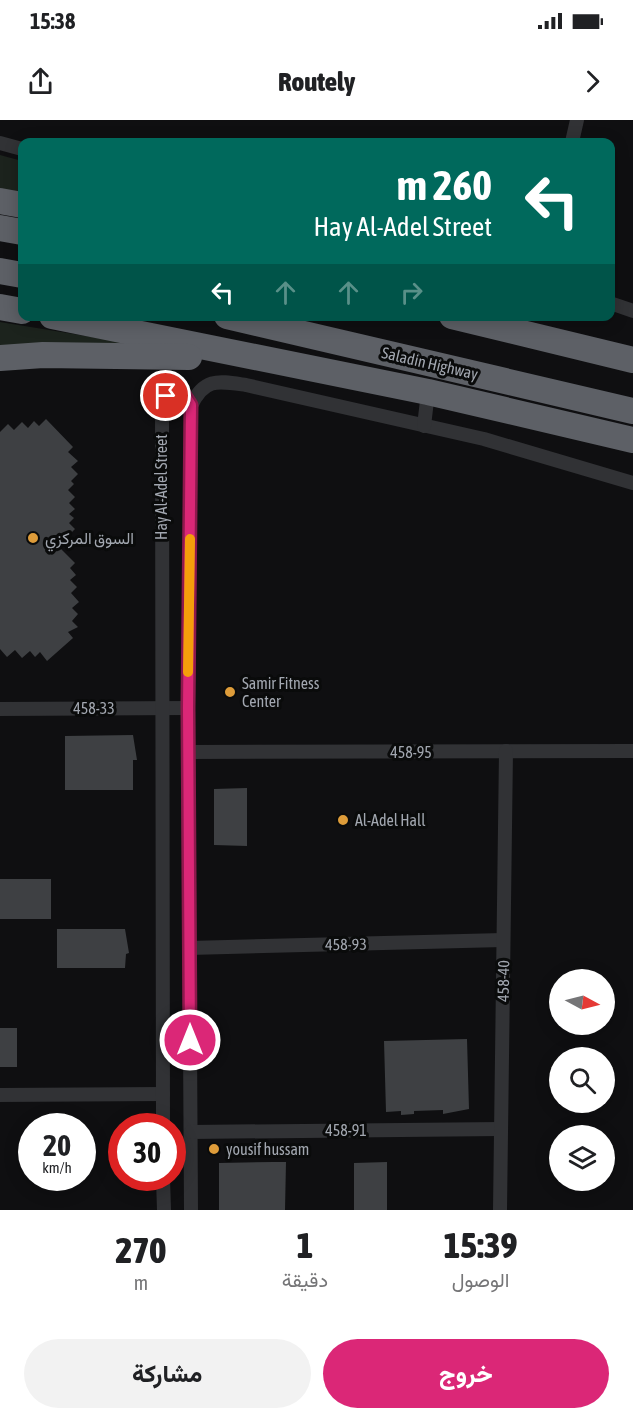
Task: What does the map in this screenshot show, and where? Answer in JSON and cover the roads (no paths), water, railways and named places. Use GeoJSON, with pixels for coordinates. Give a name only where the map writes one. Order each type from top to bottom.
{"type":"FeatureCollection","features":[{"type":"Feature","properties":{"kind":"highway"},"geometry":{"type":"LineString","coordinates":[[0,201],[18,205]]}},
{"type":"Feature","properties":{"kind":"highway"},"geometry":{"type":"LineString","coordinates":[[0,228],[18,231]]}},
{"type":"Feature","properties":{"kind":"highway"},"geometry":{"type":"LineString","coordinates":[[0,271],[18,273]]}},
{"type":"Feature","properties":{"kind":"highway"},"geometry":{"type":"LineString","coordinates":[[0,307],[18,310]]}},
{"type":"Feature","properties":{"kind":"highway"},"geometry":{"type":"LineString","coordinates":[[77,321],[428,392],[633,440]]}},
{"type":"Feature","properties":{"kind":"highway","name":"Saladin Highway"},"geometry":{"type":"LineString","coordinates":[[248,321],[633,411]]}},
{"type":"Feature","properties":{"kind":"highway"},"geometry":{"type":"LineString","coordinates":[[473,321],[633,360]]}},
{"type":"Feature","properties":{"kind":"highway"},"geometry":{"type":"LineString","coordinates":[[0,357],[172,355],[246,364],[315,368]]}},
{"type":"Feature","properties":{"kind":"street"},"geometry":{"type":"LineString","coordinates":[[573,138],[577,120]]}},
{"type":"Feature","properties":{"kind":"street"},"geometry":{"type":"LineString","coordinates":[[0,143],[18,148]]}},
{"type":"Feature","properties":{"kind":"street"},"geometry":{"type":"LineString","coordinates":[[615,305],[633,311]]}},
{"type":"Feature","properties":{"kind":"street"},"geometry":{"type":"LineString","coordinates":[[191,405],[202,389],[218,380],[484,439],[633,483]]}},
{"type":"Feature","properties":{"kind":"street","name":"Hay Al-Adel Street"},"geometry":{"type":"LineString","coordinates":[[163,1113],[160,708],[162,404],[166,396],[175,392],[184,394],[191,405],[188,708],[191,1210]]}},
{"type":"Feature","properties":{"kind":"street"},"geometry":{"type":"LineString","coordinates":[[424,426],[428,392]]}},
{"type":"Feature","properties":{"kind":"street","name":"458-33"},"geometry":{"type":"LineString","coordinates":[[0,709],[188,708]]}},
{"type":"Feature","properties":{"kind":"street","name":"458-40"},"geometry":{"type":"LineString","coordinates":[[500,1210],[506,751]]}},
{"type":"Feature","properties":{"kind":"street","name":"458-95"},"geometry":{"type":"LineString","coordinates":[[189,752],[633,751]]}},
{"type":"Feature","properties":{"kind":"street","name":"458-93"},"geometry":{"type":"LineString","coordinates":[[189,948],[503,940]]}},
{"type":"Feature","properties":{"kind":"street"},"geometry":{"type":"LineString","coordinates":[[0,1095],[163,1094]]}},
{"type":"Feature","properties":{"kind":"street","name":"458-91"},"geometry":{"type":"LineString","coordinates":[[191,1132],[501,1129]]}},
{"type":"Feature","properties":{"kind":"street"},"geometry":{"type":"LineString","coordinates":[[164,1191],[164,1210]]}},
{"type":"Feature","properties":{"kind":"place","name":"السوق المركزي"},"geometry":{"type":"Point","coordinates":[33,538]}},
{"type":"Feature","properties":{"kind":"place","name":"Samir Fitness Center"},"geometry":{"type":"Point","coordinates":[230,692]}},
{"type":"Feature","properties":{"kind":"place","name":"Al-Adel Hall"},"geometry":{"type":"Point","coordinates":[343,820]}},
{"type":"Feature","properties":{"kind":"place","name":"yousif hussam"},"geometry":{"type":"Point","coordinates":[214,1149]}}]}
